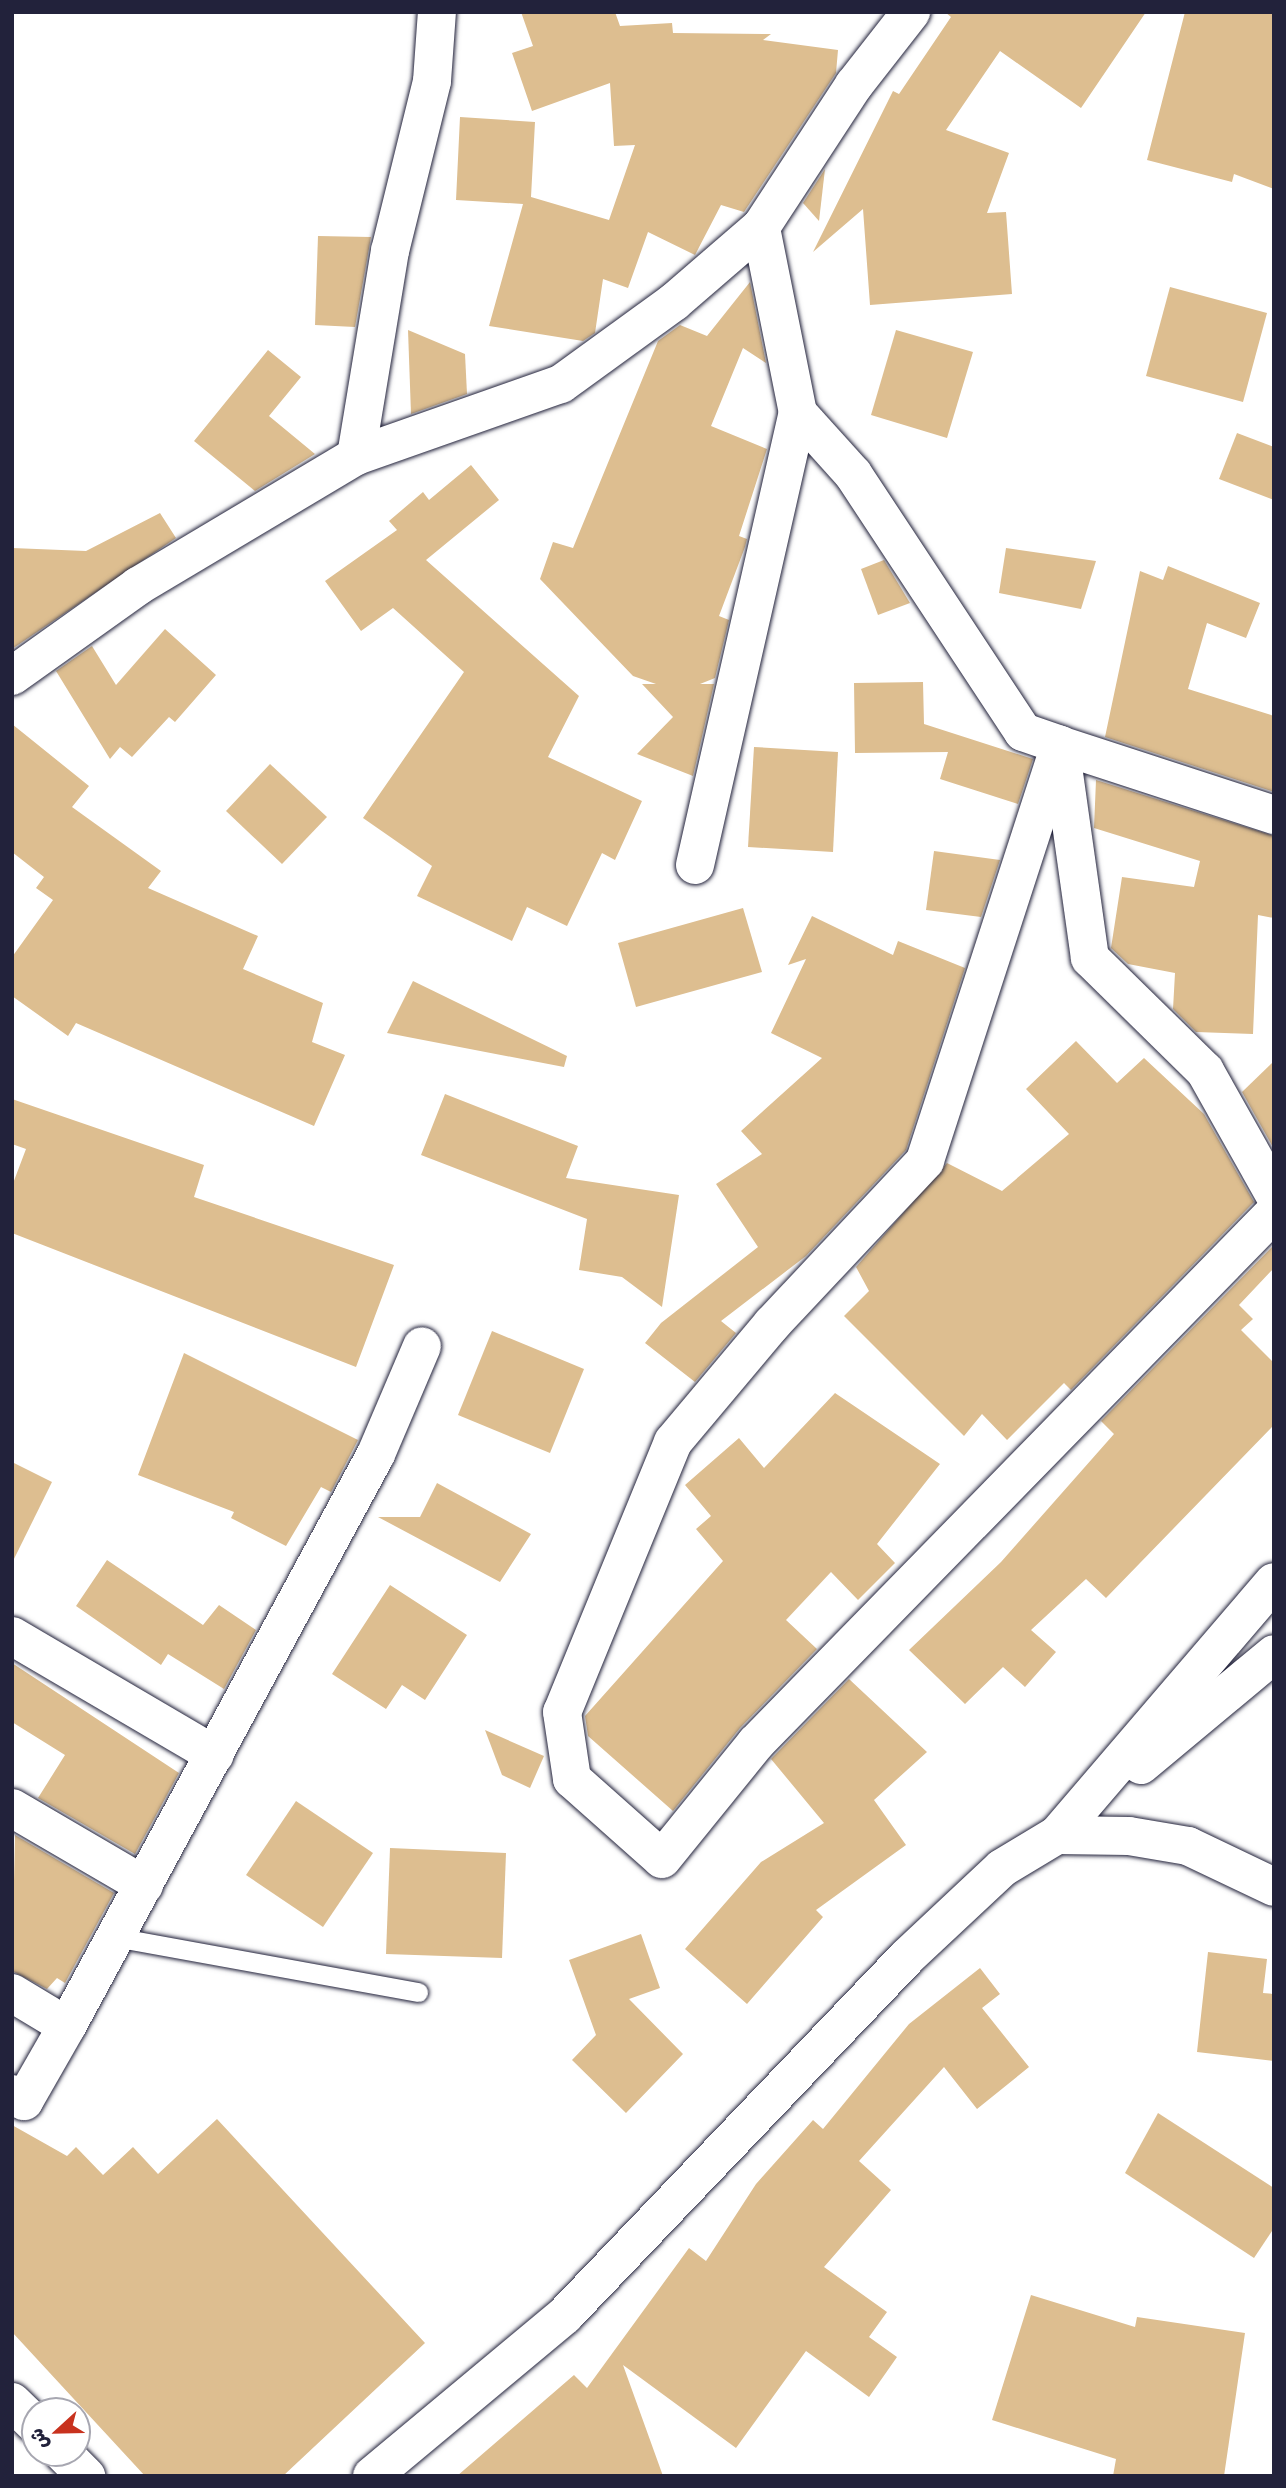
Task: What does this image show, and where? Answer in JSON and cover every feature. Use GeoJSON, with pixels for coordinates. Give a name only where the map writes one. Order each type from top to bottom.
{"type":"FeatureCollection","features":[{"type":"Feature","properties":{"kind":"street"},"geometry":{"type":"LineString","coordinates":[[356,456],[390,251],[432,82],[437,12]]}},
{"type":"Feature","properties":{"kind":"street"},"geometry":{"type":"LineString","coordinates":[[12,676],[138,586],[356,456],[561,384],[674,302],[761,227],[855,85],[911,12]]}},
{"type":"Feature","properties":{"kind":"street"},"geometry":{"type":"LineString","coordinates":[[695,865],[798,413],[761,227]]}},
{"type":"Feature","properties":{"kind":"street"},"geometry":{"type":"LineString","coordinates":[[798,413],[853,474],[1023,732],[1274,815]]}},
{"type":"Feature","properties":{"kind":"street"},"geometry":{"type":"LineString","coordinates":[[1060,745],[1090,958],[1205,1071],[1274,1194]]}},
{"type":"Feature","properties":{"kind":"street"},"geometry":{"type":"LineString","coordinates":[[1060,745],[925,1161],[772,1324],[673,1442],[562,1712],[572,1779],[662,1858],[756,1743],[1274,1213]]}},
{"type":"Feature","properties":{"kind":"street"},"geometry":{"type":"LineString","coordinates":[[12,2094],[24,2101],[116,1937],[376,1454],[422,1346]]}},
{"type":"Feature","properties":{"kind":"street"},"geometry":{"type":"LineString","coordinates":[[1056,1835],[1274,1582]]}},
{"type":"Feature","properties":{"kind":"street"},"geometry":{"type":"LineString","coordinates":[[12,1636],[215,1755]]}},
{"type":"Feature","properties":{"kind":"street"},"geometry":{"type":"LineString","coordinates":[[372,2476],[565,2315],[907,1956],[1002,1868],[1056,1835],[1274,1654]]}},
{"type":"Feature","properties":{"kind":"street"},"geometry":{"type":"LineString","coordinates":[[12,1808],[144,1885]]}},
{"type":"Feature","properties":{"kind":"street"},"geometry":{"type":"LineString","coordinates":[[1056,1835],[1188,1846],[1274,1886]]}},
{"type":"Feature","properties":{"kind":"street"},"geometry":{"type":"LineString","coordinates":[[12,1993],[67,2026]]}},
{"type":"Feature","properties":{"kind":"lane"},"geometry":{"type":"LineString","coordinates":[[116,1937],[418,1992]]}},
{"type":"Feature","properties":{"kind":"building"},"geometry":{"type":"Polygon","coordinates":[[[521,12],[615,12],[620,26],[672,23],[673,33],[771,34],[763,40],[838,50],[836,73],[744,212],[721,205],[695,255],[648,232],[628,288],[603,279],[595,333],[583,341],[489,326],[523,204],[456,200],[460,117],[535,122],[531,197],[609,220],[635,145],[614,146],[610,83],[532,111],[512,53],[533,46],[521,12]]]}},
{"type":"Feature","properties":{"kind":"building"},"geometry":{"type":"Polygon","coordinates":[[[945,12],[1146,12],[1081,108],[1000,51],[946,130],[1009,153],[987,213],[1006,212],[1012,294],[870,305],[863,209],[813,252],[893,91],[899,94],[951,17],[945,12]]]}},
{"type":"Feature","properties":{"kind":"building"},"geometry":{"type":"Polygon","coordinates":[[[1185,12],[1274,12],[1274,189],[1234,174],[1232,182],[1147,160],[1185,12]]]}},
{"type":"Feature","properties":{"kind":"building"},"geometry":{"type":"Polygon","coordinates":[[[825,169],[819,221],[803,203],[825,169]]]}},
{"type":"Feature","properties":{"kind":"building"},"geometry":{"type":"Polygon","coordinates":[[[318,236],[371,237],[355,327],[315,325],[318,236]]]}},
{"type":"Feature","properties":{"kind":"building"},"geometry":{"type":"Polygon","coordinates":[[[750,282],[766,363],[743,348],[711,426],[767,449],[739,536],[747,539],[745,547],[719,616],[729,620],[715,678],[700,684],[714,684],[693,776],[637,754],[673,717],[642,684],[656,684],[633,676],[540,579],[553,542],[573,548],[658,341],[680,325],[707,336],[750,282]]]}},
{"type":"Feature","properties":{"kind":"building"},"geometry":{"type":"Polygon","coordinates":[[[1170,287],[1267,313],[1243,402],[1146,376],[1170,287]]]}},
{"type":"Feature","properties":{"kind":"building"},"geometry":{"type":"Polygon","coordinates":[[[408,330],[465,354],[467,394],[411,414],[408,330]]]}},
{"type":"Feature","properties":{"kind":"building"},"geometry":{"type":"Polygon","coordinates":[[[896,330],[973,352],[947,438],[871,415],[896,330]]]}},
{"type":"Feature","properties":{"kind":"building"},"geometry":{"type":"Polygon","coordinates":[[[268,350],[301,377],[269,416],[315,454],[255,491],[194,441],[268,350]]]}},
{"type":"Feature","properties":{"kind":"building"},"geometry":{"type":"Polygon","coordinates":[[[1237,433],[1274,447],[1274,500],[1219,479],[1237,433]]]}},
{"type":"Feature","properties":{"kind":"building"},"geometry":{"type":"Polygon","coordinates":[[[471,465],[499,500],[426,560],[579,696],[548,757],[642,801],[615,860],[602,853],[567,926],[527,907],[512,941],[417,896],[432,866],[363,818],[464,672],[393,608],[361,631],[325,581],[397,530],[389,521],[423,492],[429,500],[471,465]]]}},
{"type":"Feature","properties":{"kind":"building"},"geometry":{"type":"Polygon","coordinates":[[[160,513],[176,538],[12,649],[12,548],[86,551],[160,513]]]}},
{"type":"Feature","properties":{"kind":"building"},"geometry":{"type":"Polygon","coordinates":[[[1006,548],[1096,561],[1081,609],[999,593],[1006,548]]]}},
{"type":"Feature","properties":{"kind":"building"},"geometry":{"type":"Polygon","coordinates":[[[884,560],[910,603],[878,615],[861,569],[884,560]]]}},
{"type":"Feature","properties":{"kind":"building"},"geometry":{"type":"Polygon","coordinates":[[[1168,566],[1260,603],[1246,638],[1207,623],[1188,689],[1274,716],[1274,792],[1105,737],[1140,571],[1163,580],[1168,566]]]}},
{"type":"Feature","properties":{"kind":"building"},"geometry":{"type":"Polygon","coordinates":[[[165,629],[216,675],[175,722],[169,717],[132,757],[120,747],[110,759],[56,671],[92,646],[116,685],[165,629]]]}},
{"type":"Feature","properties":{"kind":"building"},"geometry":{"type":"Polygon","coordinates":[[[923,682],[924,724],[1033,759],[1018,804],[940,779],[948,752],[855,753],[854,683],[923,682]]]}},
{"type":"Feature","properties":{"kind":"building"},"geometry":{"type":"Polygon","coordinates":[[[12,724],[89,786],[72,807],[161,871],[148,888],[258,936],[243,969],[323,1003],[312,1042],[345,1055],[314,1126],[76,1023],[68,1036],[12,996],[12,957],[53,900],[36,888],[44,877],[12,852],[12,724]]]}},
{"type":"Feature","properties":{"kind":"building"},"geometry":{"type":"Polygon","coordinates":[[[754,747],[838,752],[833,852],[748,847],[754,747]]]}},
{"type":"Feature","properties":{"kind":"building"},"geometry":{"type":"Polygon","coordinates":[[[270,764],[327,817],[282,864],[226,811],[270,764]]]}},
{"type":"Feature","properties":{"kind":"building"},"geometry":{"type":"Polygon","coordinates":[[[1096,780],[1274,836],[1274,918],[1258,915],[1253,1034],[1196,1032],[1173,1009],[1175,973],[1128,964],[1111,948],[1122,877],[1194,887],[1200,861],[1094,828],[1096,780]]]}},
{"type":"Feature","properties":{"kind":"building"},"geometry":{"type":"Polygon","coordinates":[[[934,851],[1000,860],[981,917],[926,910],[934,851]]]}},
{"type":"Feature","properties":{"kind":"building"},"geometry":{"type":"Polygon","coordinates":[[[743,908],[762,972],[636,1007],[618,943],[743,908]]]}},
{"type":"Feature","properties":{"kind":"building"},"geometry":{"type":"Polygon","coordinates":[[[812,916],[893,955],[898,941],[965,968],[906,1150],[806,1256],[721,1321],[736,1333],[695,1382],[645,1343],[661,1323],[758,1247],[716,1184],[762,1154],[741,1131],[822,1058],[771,1033],[806,959],[788,965],[812,916]]]}},
{"type":"Feature","properties":{"kind":"building"},"geometry":{"type":"Polygon","coordinates":[[[413,981],[567,1056],[564,1067],[387,1033],[413,981]]]}},
{"type":"Feature","properties":{"kind":"building"},"geometry":{"type":"Polygon","coordinates":[[[1076,1041],[1117,1083],[1144,1058],[1204,1114],[1254,1202],[1071,1390],[1064,1383],[1007,1440],[982,1414],[964,1436],[844,1316],[869,1291],[856,1267],[947,1163],[1002,1191],[1069,1134],[1026,1089],[1076,1041]]]}},
{"type":"Feature","properties":{"kind":"building"},"geometry":{"type":"Polygon","coordinates":[[[1274,1061],[1274,1149],[1242,1092],[1274,1061]]]}},
{"type":"Feature","properties":{"kind":"building"},"geometry":{"type":"Polygon","coordinates":[[[445,1094],[578,1146],[566,1178],[679,1195],[662,1307],[622,1277],[579,1270],[587,1219],[421,1155],[445,1094]]]}},
{"type":"Feature","properties":{"kind":"building"},"geometry":{"type":"Polygon","coordinates":[[[12,1099],[204,1165],[194,1197],[394,1265],[356,1367],[12,1233],[12,1186],[26,1149],[12,1144],[12,1099]]]}},
{"type":"Feature","properties":{"kind":"building"},"geometry":{"type":"Polygon","coordinates":[[[1274,1245],[1274,1268],[1239,1305],[1253,1319],[1241,1330],[1274,1363],[1274,1425],[1106,1598],[1086,1579],[1031,1630],[1056,1652],[1025,1687],[1003,1667],[965,1704],[909,1650],[1001,1562],[1114,1434],[1101,1421],[1274,1245]]]}},
{"type":"Feature","properties":{"kind":"building"},"geometry":{"type":"Polygon","coordinates":[[[492,1331],[584,1369],[550,1453],[458,1415],[492,1331]]]}},
{"type":"Feature","properties":{"kind":"building"},"geometry":{"type":"Polygon","coordinates":[[[184,1353],[358,1440],[331,1492],[321,1487],[286,1546],[231,1518],[234,1512],[138,1475],[184,1353]]]}},
{"type":"Feature","properties":{"kind":"building"},"geometry":{"type":"Polygon","coordinates":[[[835,1393],[940,1464],[877,1544],[895,1563],[858,1600],[831,1572],[786,1620],[817,1649],[740,1728],[673,1811],[588,1736],[585,1716],[723,1561],[696,1529],[711,1516],[685,1485],[739,1438],[764,1468],[835,1393]]]}},
{"type":"Feature","properties":{"kind":"building"},"geometry":{"type":"Polygon","coordinates":[[[12,1462],[52,1482],[12,1563],[12,1462]]]}},
{"type":"Feature","properties":{"kind":"building"},"geometry":{"type":"Polygon","coordinates":[[[437,1483],[531,1534],[500,1582],[378,1517],[420,1517],[437,1483]]]}},
{"type":"Feature","properties":{"kind":"building"},"geometry":{"type":"Polygon","coordinates":[[[107,1560],[203,1625],[219,1605],[256,1630],[224,1689],[168,1654],[161,1665],[76,1606],[107,1560]]]}},
{"type":"Feature","properties":{"kind":"building"},"geometry":{"type":"Polygon","coordinates":[[[390,1585],[467,1635],[425,1700],[402,1685],[386,1709],[332,1674],[390,1585]]]}},
{"type":"Feature","properties":{"kind":"building"},"geometry":{"type":"Polygon","coordinates":[[[12,1663],[179,1773],[135,1854],[38,1798],[65,1755],[12,1722],[12,1663]]]}},
{"type":"Feature","properties":{"kind":"building"},"geometry":{"type":"Polygon","coordinates":[[[849,1679],[927,1752],[874,1800],[906,1845],[816,1910],[823,1917],[747,2004],[685,1949],[761,1862],[824,1823],[771,1759],[849,1679]]]}},
{"type":"Feature","properties":{"kind":"building"},"geometry":{"type":"Polygon","coordinates":[[[485,1730],[544,1756],[530,1788],[502,1775],[485,1730]]]}},
{"type":"Feature","properties":{"kind":"building"},"geometry":{"type":"Polygon","coordinates":[[[296,1801],[373,1853],[323,1927],[246,1875],[296,1801]]]}},
{"type":"Feature","properties":{"kind":"building"},"geometry":{"type":"Polygon","coordinates":[[[15,1835],[114,1893],[65,1983],[57,1978],[47,1989],[12,1971],[15,1835]]]}},
{"type":"Feature","properties":{"kind":"building"},"geometry":{"type":"Polygon","coordinates":[[[390,1848],[506,1853],[502,1958],[386,1954],[390,1848]]]}},
{"type":"Feature","properties":{"kind":"building"},"geometry":{"type":"Polygon","coordinates":[[[641,1934],[660,1988],[629,1999],[683,2054],[626,2113],[572,2060],[596,2035],[569,1960],[641,1934]]]}},
{"type":"Feature","properties":{"kind":"building"},"geometry":{"type":"Polygon","coordinates":[[[1208,1952],[1267,1959],[1263,1993],[1274,1994],[1274,2061],[1197,2052],[1208,1952]]]}},
{"type":"Feature","properties":{"kind":"building"},"geometry":{"type":"Polygon","coordinates":[[[980,1968],[1000,1994],[982,2008],[1029,2067],[977,2109],[944,2067],[859,2161],[891,2190],[824,2267],[887,2312],[869,2337],[897,2357],[869,2397],[806,2351],[736,2448],[623,2365],[663,2476],[457,2476],[574,2375],[587,2388],[689,2248],[706,2261],[756,2184],[813,2120],[823,2129],[909,2024],[980,1968]]]}},
{"type":"Feature","properties":{"kind":"building"},"geometry":{"type":"Polygon","coordinates":[[[1158,2113],[1274,2188],[1274,2228],[1254,2258],[1125,2173],[1158,2113]]]}},
{"type":"Feature","properties":{"kind":"building"},"geometry":{"type":"Polygon","coordinates":[[[217,2119],[425,2343],[283,2476],[145,2476],[91,2418],[91,2397],[72,2397],[12,2332],[12,2125],[67,2156],[76,2147],[103,2175],[133,2147],[158,2174],[217,2119]]]}},
{"type":"Feature","properties":{"kind":"building"},"geometry":{"type":"Polygon","coordinates":[[[1031,2295],[1135,2327],[1137,2317],[1245,2333],[1224,2476],[1113,2476],[1116,2459],[992,2420],[1031,2295]]]}}]}
